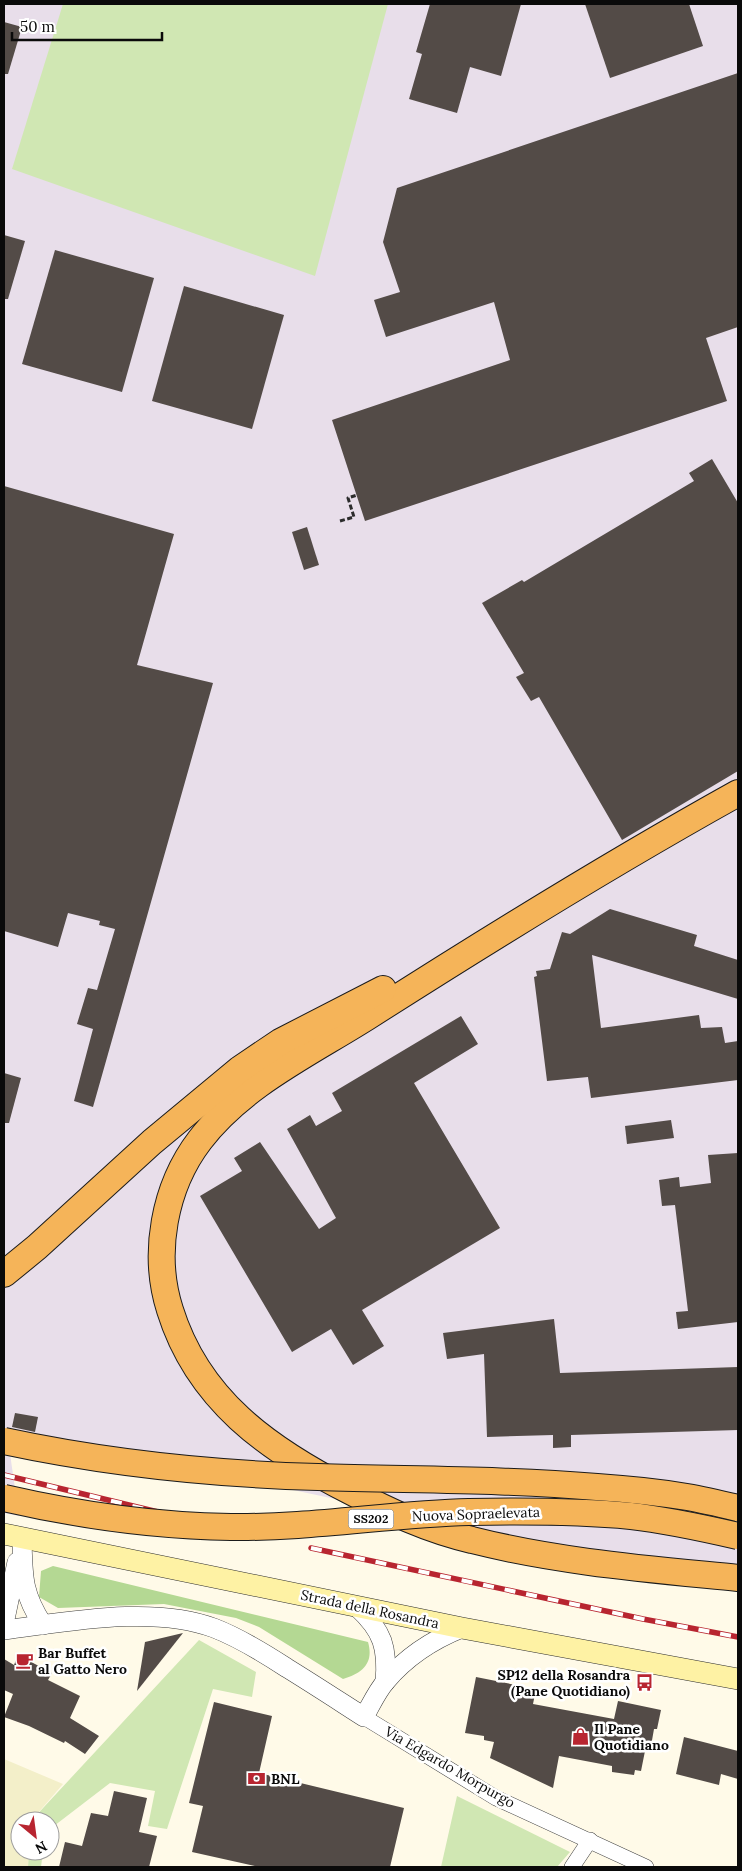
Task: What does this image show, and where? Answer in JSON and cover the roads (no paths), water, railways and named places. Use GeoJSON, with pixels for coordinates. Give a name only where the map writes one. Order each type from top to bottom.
{"type":"FeatureCollection","features":[{"type":"Feature","properties":{"kind":"highway"},"geometry":{"type":"LineString","coordinates":[[738,793],[542,908],[324,1031],[286,1066],[241,1098],[219,1118],[201,1139],[188,1158],[172,1194],[164,1219],[162,1245],[165,1296],[184,1348],[196,1368],[213,1392],[241,1421],[287,1457],[311,1472],[425,1527],[472,1540],[573,1560],[738,1578]]}},
{"type":"Feature","properties":{"kind":"highway"},"geometry":{"type":"LineString","coordinates":[[4,1274],[37,1247],[152,1142],[240,1069],[280,1042],[324,1031]]}},
{"type":"Feature","properties":{"kind":"highway","name":"Nuova Sopraelevata"},"geometry":{"type":"LineString","coordinates":[[4,1442],[154,1466],[309,1477],[564,1484],[686,1497],[738,1508]]}},
{"type":"Feature","properties":{"kind":"highway","name":"Nuova Sopraelevata"},"geometry":{"type":"LineString","coordinates":[[4,1498],[101,1517],[153,1523],[232,1527],[468,1512],[564,1512],[631,1516],[682,1524],[738,1536]]}},
{"type":"Feature","properties":{"kind":"main road","name":"Strada della Rosandra"},"geometry":{"type":"LineString","coordinates":[[13,1536],[462,1628],[738,1679]]}},
{"type":"Feature","properties":{"kind":"street"},"geometry":{"type":"LineString","coordinates":[[4,1624],[13,1536]]}},
{"type":"Feature","properties":{"kind":"street"},"geometry":{"type":"LineString","coordinates":[[13,1536],[32,1608],[43,1625]]}},
{"type":"Feature","properties":{"kind":"street"},"geometry":{"type":"LineString","coordinates":[[357,1607],[375,1626],[382,1639],[386,1654],[385,1682]]}},
{"type":"Feature","properties":{"kind":"street"},"geometry":{"type":"LineString","coordinates":[[4,1630],[149,1616],[190,1621],[215,1628],[258,1649],[364,1717],[385,1682],[399,1667],[427,1645],[462,1628]]}},
{"type":"Feature","properties":{"kind":"street","name":"Via Edgardo Morpurgo"},"geometry":{"type":"LineString","coordinates":[[364,1717],[496,1798],[646,1867]]}},
{"type":"Feature","properties":{"kind":"street"},"geometry":{"type":"LineString","coordinates":[[572,1867],[590,1840]]}},
{"type":"Feature","properties":{"kind":"railway"},"geometry":{"type":"LineString","coordinates":[[4,1475],[183,1518]]}},
{"type":"Feature","properties":{"kind":"railway"},"geometry":{"type":"LineString","coordinates":[[311,1548],[643,1619],[738,1637]]}},
{"type":"Feature","properties":{"kind":"place","name":"Bar Buffet al Gatto Nero"},"geometry":{"type":"Point","coordinates":[24,1661]}},
{"type":"Feature","properties":{"kind":"place","name":"SP12 della Rosandra (Pane Quotidiano)"},"geometry":{"type":"Point","coordinates":[644,1683]}},
{"type":"Feature","properties":{"kind":"place","name":"Il Pane Quotidiano"},"geometry":{"type":"Point","coordinates":[580,1737]}},
{"type":"Feature","properties":{"kind":"place","name":"BNL"},"geometry":{"type":"Point","coordinates":[257,1779]}}]}
